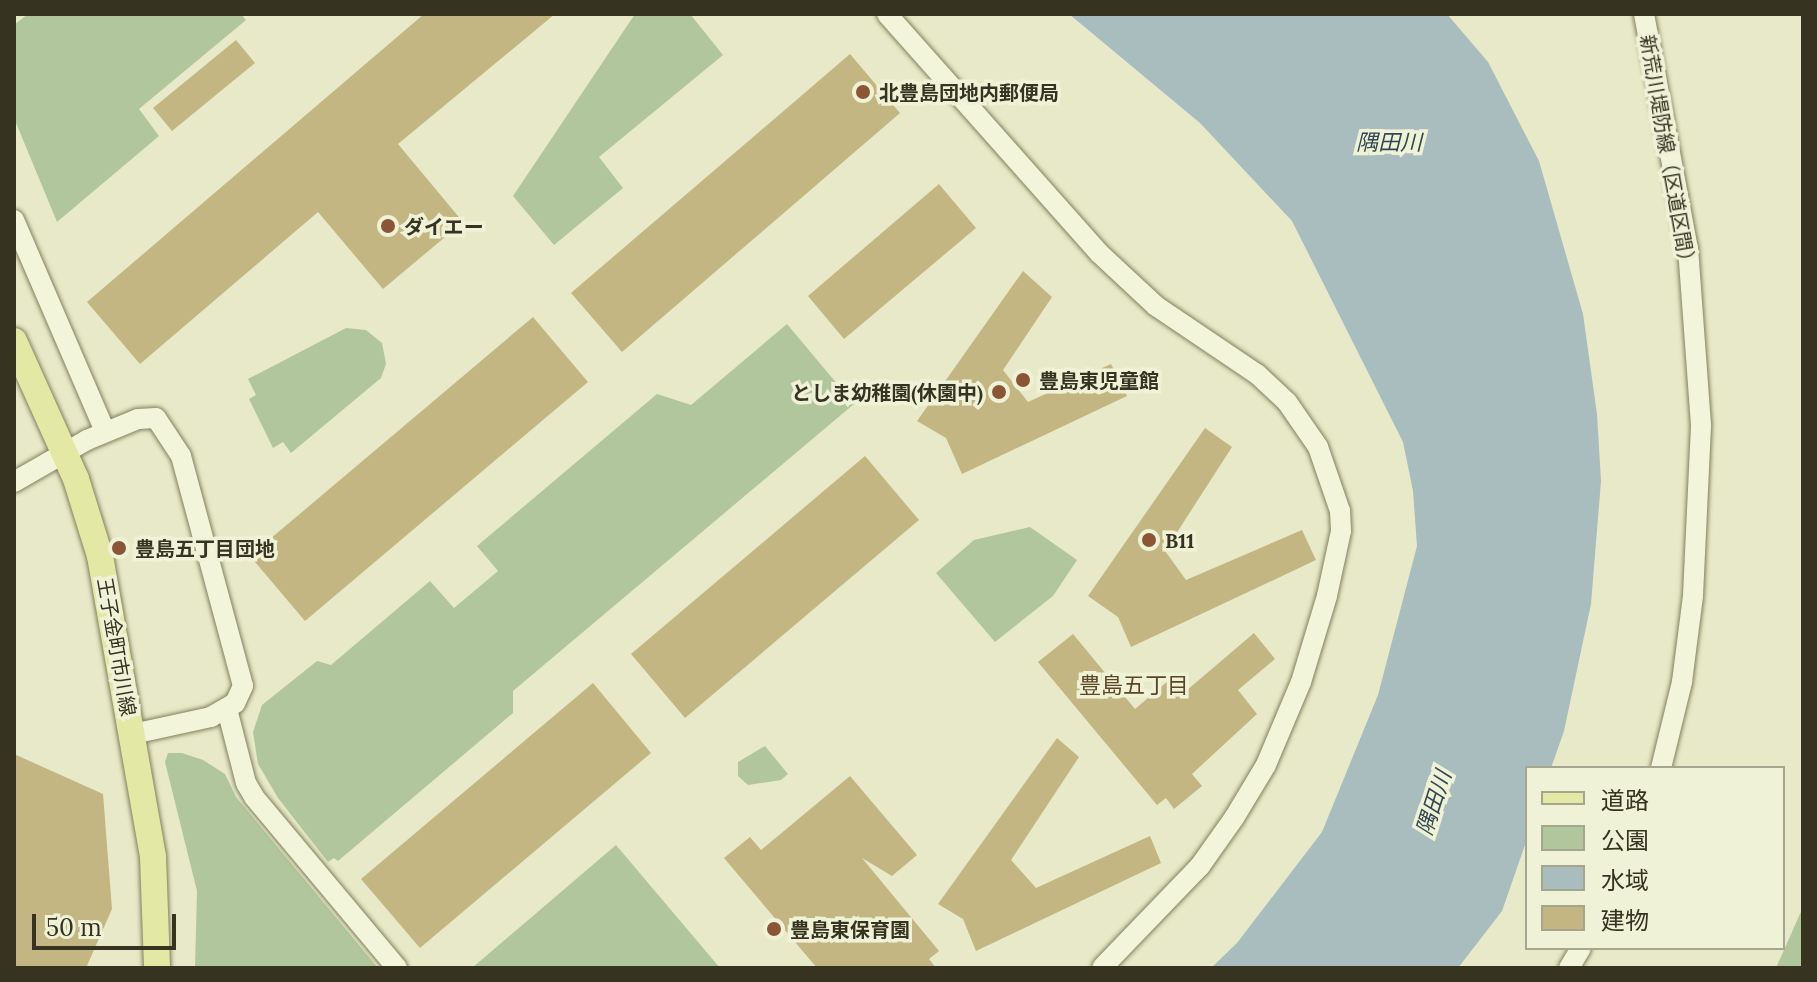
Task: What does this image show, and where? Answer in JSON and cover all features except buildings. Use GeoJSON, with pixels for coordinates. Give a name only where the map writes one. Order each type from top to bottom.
{"type":"FeatureCollection","features":[{"type":"Feature","properties":{"kind":"main road","name":"王子金町市川線"},"geometry":{"type":"LineString","coordinates":[[14,341],[65,453],[100,556],[153,857],[157,968]]}},
{"type":"Feature","properties":{"kind":"street"},"geometry":{"type":"LineString","coordinates":[[887,14],[1099,253],[1156,306],[1257,374],[1287,402],[1318,447],[1338,502],[1341,531],[1336,564],[1301,682],[1266,765],[1200,866],[1102,968]]}},
{"type":"Feature","properties":{"kind":"street","name":"新荒川堤防線（区道区間）"},"geometry":{"type":"LineString","coordinates":[[1644,14],[1688,248],[1701,426],[1693,596],[1682,682],[1661,766]]}},
{"type":"Feature","properties":{"kind":"street"},"geometry":{"type":"LineString","coordinates":[[14,220],[105,431]]}},
{"type":"Feature","properties":{"kind":"street"},"geometry":{"type":"LineString","coordinates":[[14,482],[105,431],[138,419],[156,418],[181,456],[243,677],[240,694],[227,709],[199,720],[133,734]]}},
{"type":"Feature","properties":{"kind":"street"},"geometry":{"type":"LineString","coordinates":[[227,709],[246,783],[254,797],[397,968]]}},
{"type":"Feature","properties":{"kind":"street"},"geometry":{"type":"LineString","coordinates":[[1569,968],[1580,950]]}},
{"type":"Feature","properties":{"kind":"green space"},"geometry":{"type":"Polygon","coordinates":[[[28,14],[241,14],[246,20],[139,109],[159,136],[57,222],[14,118],[14,25],[28,14]]]}},
{"type":"Feature","properties":{"kind":"green space"},"geometry":{"type":"Polygon","coordinates":[[[635,14],[690,14],[723,55],[599,157],[623,188],[554,245],[513,196],[635,14]]]}},
{"type":"Feature","properties":{"kind":"green space"},"geometry":{"type":"Polygon","coordinates":[[[787,324],[854,404],[513,691],[513,713],[338,861],[334,858],[328,862],[278,798],[258,764],[253,732],[262,705],[317,661],[331,665],[430,581],[454,608],[498,571],[477,546],[657,394],[691,405],[787,324]]]}},
{"type":"Feature","properties":{"kind":"green space"},"geometry":{"type":"Polygon","coordinates":[[[346,328],[366,330],[382,343],[386,364],[381,378],[291,453],[283,442],[273,448],[249,399],[256,395],[248,379],[346,328]]]}},
{"type":"Feature","properties":{"kind":"green space"},"geometry":{"type":"Polygon","coordinates":[[[1030,527],[1077,560],[1053,596],[995,642],[936,573],[974,540],[1030,527]]]}},
{"type":"Feature","properties":{"kind":"green space"},"geometry":{"type":"Polygon","coordinates":[[[765,746],[788,774],[781,780],[748,785],[738,776],[738,762],[765,746]]]}},
{"type":"Feature","properties":{"kind":"green space"},"geometry":{"type":"Polygon","coordinates":[[[168,753],[182,753],[203,760],[225,774],[236,797],[378,968],[195,968],[197,891],[165,762],[168,753]]]}},
{"type":"Feature","properties":{"kind":"green space"},"geometry":{"type":"Polygon","coordinates":[[[616,845],[720,968],[472,968],[616,845]]]}},
{"type":"Feature","properties":{"kind":"green space"},"geometry":{"type":"Polygon","coordinates":[[[1803,907],[1803,968],[1776,968],[1803,907]]]}},
{"type":"Feature","properties":{"kind":"water","name":"隅田川"},"geometry":{"type":"Polygon","coordinates":[[[1069,14],[1447,14],[1488,62],[1539,161],[1583,314],[1597,414],[1601,481],[1591,604],[1564,731],[1552,766],[1525,766],[1525,845],[1502,911],[1458,968],[1211,968],[1237,943],[1322,832],[1378,695],[1417,546],[1413,491],[1403,442],[1292,221],[1200,123],[1069,14]]]}},
{"type":"Feature","properties":{"kind":"place","name":"北豊島団地内郵便局"},"geometry":{"type":"Point","coordinates":[863,92]}},
{"type":"Feature","properties":{"kind":"place","name":"ダイエー"},"geometry":{"type":"Point","coordinates":[388,226]}},
{"type":"Feature","properties":{"kind":"place","name":"豊島東児童館"},"geometry":{"type":"Point","coordinates":[1023,380]}},
{"type":"Feature","properties":{"kind":"place","name":"としま幼稚園(休園中)"},"geometry":{"type":"Point","coordinates":[999,392]}},
{"type":"Feature","properties":{"kind":"place","name":"B11"},"geometry":{"type":"Point","coordinates":[1149,540]}},
{"type":"Feature","properties":{"kind":"place","name":"豊島五丁目団地"},"geometry":{"type":"Point","coordinates":[119,548]}},
{"type":"Feature","properties":{"kind":"place","name":"豊島東保育園"},"geometry":{"type":"Point","coordinates":[774,929]}},
{"type":"Feature","properties":{"kind":"district","name":"豊島五丁目"},"geometry":{"type":"Point","coordinates":[1134,686]}}]}
